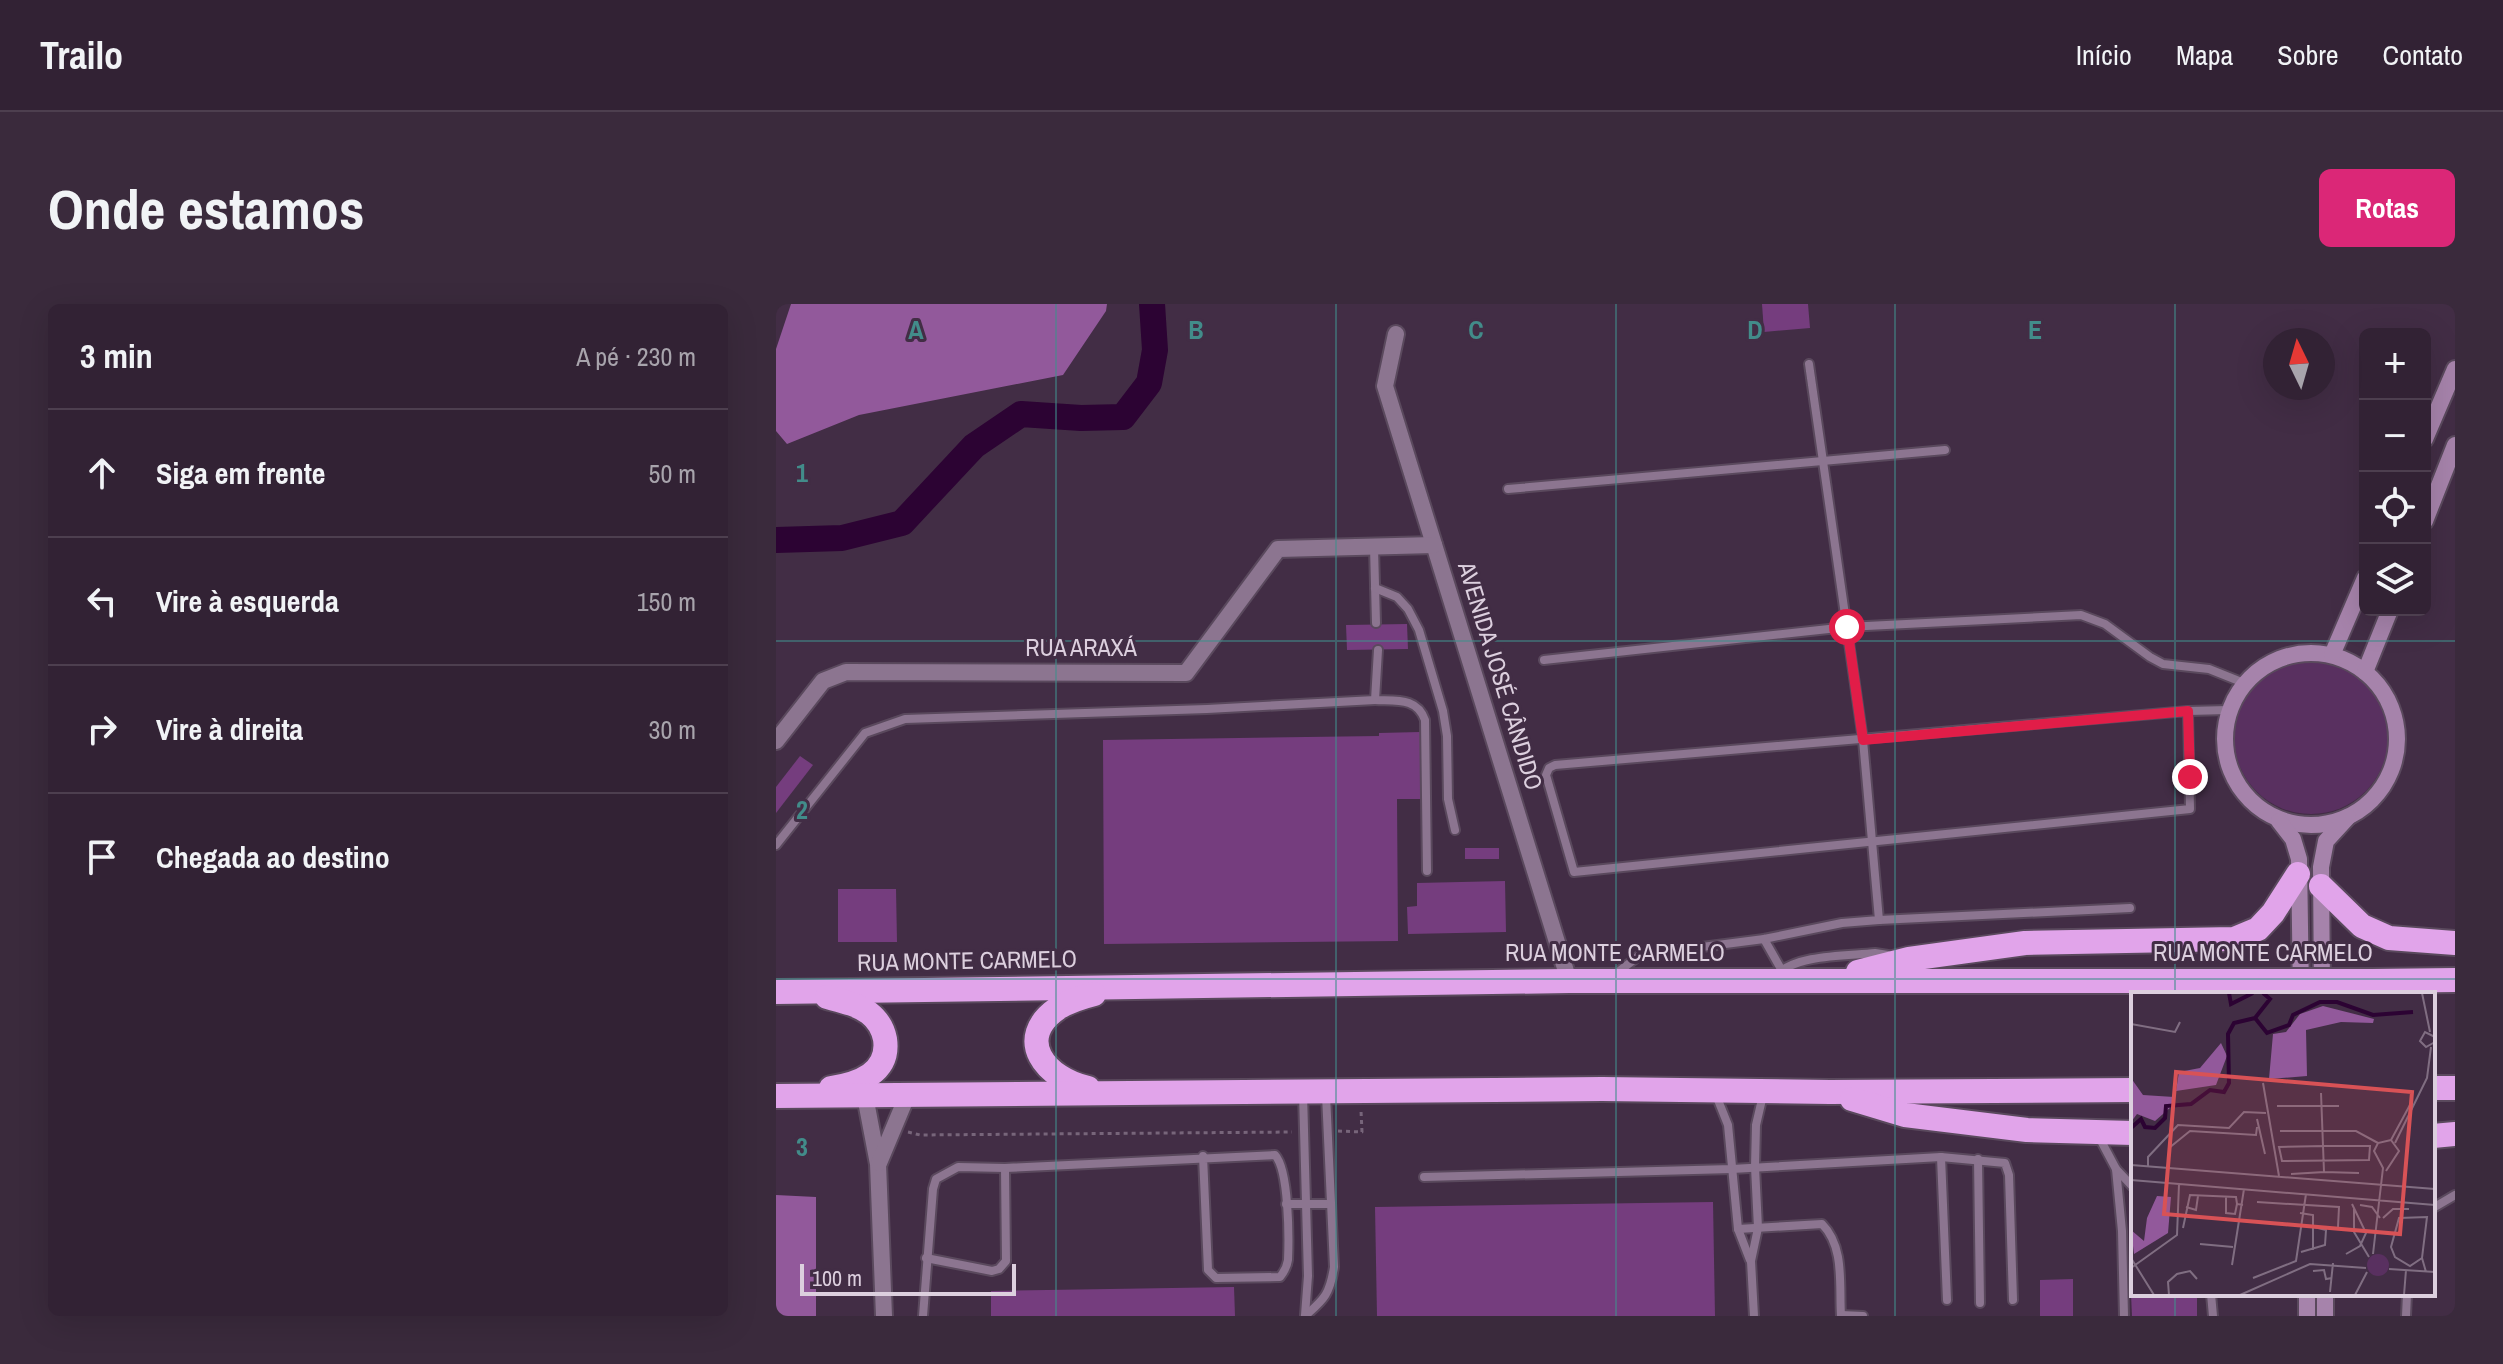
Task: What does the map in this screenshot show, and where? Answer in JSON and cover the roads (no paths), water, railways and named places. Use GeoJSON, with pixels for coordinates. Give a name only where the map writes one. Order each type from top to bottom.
{"type":"FeatureCollection","features":[{"type":"Feature","properties":{"kind":"highway"},"geometry":{"type":"LineString","coordinates":[[1832,980],[1909,959],[2025,943],[2234,939],[2258,929],[2273,913],[2298,874]]}},
{"type":"Feature","properties":{"kind":"highway"},"geometry":{"type":"LineString","coordinates":[[2321,886],[2362,926],[2389,938],[2455,943]]}},
{"type":"Feature","properties":{"kind":"highway","name":"RUA MONTE CARMELO"},"geometry":{"type":"LineString","coordinates":[[780,992],[1606,981],[1776,975],[1832,980],[2455,980]]}},
{"type":"Feature","properties":{"kind":"highway"},"geometry":{"type":"LineString","coordinates":[[1113,1094],[1075,1085],[1057,1077],[1044,1066],[1038,1049],[1039,1032],[1046,1019],[1059,1007],[1077,999],[1124,988]]}},
{"type":"Feature","properties":{"kind":"highway"},"geometry":{"type":"LineString","coordinates":[[780,992],[816,995],[859,1007],[880,1024],[885,1051],[882,1063],[859,1082],[781,1096]]}},
{"type":"Feature","properties":{"kind":"highway"},"geometry":{"type":"LineString","coordinates":[[781,1096],[2131,1090]]}},
{"type":"Feature","properties":{"kind":"highway"},"geometry":{"type":"LineString","coordinates":[[1830,1092],[1905,1115],[2027,1130],[2131,1133]]}},
{"type":"Feature","properties":{"kind":"highway"},"geometry":{"type":"LineString","coordinates":[[2435,1136],[2455,1134]]}},
{"type":"Feature","properties":{"kind":"street","name":"AVENIDA JOSÉ CÂNDIDO"},"geometry":{"type":"LineString","coordinates":[[1396,334],[1385,386],[1569,981]]}},
{"type":"Feature","properties":{"kind":"street"},"geometry":{"type":"LineString","coordinates":[[2431,425],[2455,369]]}},
{"type":"Feature","properties":{"kind":"street"},"geometry":{"type":"LineString","coordinates":[[2431,506],[2455,445]]}},
{"type":"Feature","properties":{"kind":"street"},"geometry":{"type":"LineString","coordinates":[[1374,546],[1434,545]]}},
{"type":"Feature","properties":{"kind":"street","name":"RUA ARAXÁ"},"geometry":{"type":"LineString","coordinates":[[776,741],[823,681],[846,672],[1186,673],[1278,549],[1374,546]]}},
{"type":"Feature","properties":{"kind":"street"},"geometry":{"type":"LineString","coordinates":[[2332,655],[2359,592]]}},
{"type":"Feature","properties":{"kind":"street"},"geometry":{"type":"LineString","coordinates":[[2365,672],[2388,616]]}},
{"type":"Feature","properties":{"kind":"street"},"geometry":{"type":"LineString","coordinates":[[2301,992],[2299,859],[2293,839],[2279,821],[2251,803],[2231,776],[2223,743],[2228,710],[2244,683],[2269,663],[2300,653],[2332,655],[2365,672],[2388,698],[2398,731],[2395,765],[2378,795],[2348,817],[2326,841],[2321,867],[2322,992]]}},
{"type":"Feature","properties":{"kind":"street"},"geometry":{"type":"LineString","coordinates":[[2279,821],[2316,827],[2348,817]]}},
{"type":"Feature","properties":{"kind":"street"},"geometry":{"type":"LineString","coordinates":[[865,1096],[878,1164],[884,1316]]}},
{"type":"Feature","properties":{"kind":"street"},"geometry":{"type":"LineString","coordinates":[[878,1164],[907,1096]]}},
{"type":"Feature","properties":{"kind":"lane"},"geometry":{"type":"LineString","coordinates":[[1809,364],[1863,740],[1879,920]]}},
{"type":"Feature","properties":{"kind":"lane"},"geometry":{"type":"LineString","coordinates":[[1508,489],[1945,450]]}},
{"type":"Feature","properties":{"kind":"lane"},"geometry":{"type":"LineString","coordinates":[[1374,546],[1376,623]]}},
{"type":"Feature","properties":{"kind":"lane"},"geometry":{"type":"LineString","coordinates":[[1375,588],[1397,597],[1408,609],[1419,630],[1443,711],[1447,736],[1448,799],[1455,830]]}},
{"type":"Feature","properties":{"kind":"lane"},"geometry":{"type":"LineString","coordinates":[[1544,660],[1847,627],[2081,615],[2105,624],[2163,664],[2209,669],[2244,683]]}},
{"type":"Feature","properties":{"kind":"lane"},"geometry":{"type":"LineString","coordinates":[[1375,700],[1378,650]]}},
{"type":"Feature","properties":{"kind":"lane"},"geometry":{"type":"LineString","coordinates":[[776,845],[865,733],[905,719],[1375,700],[1412,702],[1422,711],[1425,720],[1427,871]]}},
{"type":"Feature","properties":{"kind":"lane"},"geometry":{"type":"LineString","coordinates":[[2188,711],[2190,809],[1574,872],[1546,775],[1549,768],[1555,765],[2188,711],[2228,710]]}},
{"type":"Feature","properties":{"kind":"lane"},"geometry":{"type":"LineString","coordinates":[[1606,981],[1640,955],[1764,939],[1842,923],[2130,908]]}},
{"type":"Feature","properties":{"kind":"lane"},"geometry":{"type":"LineString","coordinates":[[1764,939],[1776,975],[1797,961],[1875,953],[1909,959]]}},
{"type":"Feature","properties":{"kind":"lane"},"geometry":{"type":"LineString","coordinates":[[1714,1090],[1728,1125],[1738,1229],[1751,1261]]}},
{"type":"Feature","properties":{"kind":"lane"},"geometry":{"type":"LineString","coordinates":[[1754,1316],[1751,1261],[1758,1228],[1756,1125],[1764,1090]]}},
{"type":"Feature","properties":{"kind":"lane"},"geometry":{"type":"LineString","coordinates":[[1305,1316],[1322,1301],[1330,1288],[1334,1267],[1326,1131],[1314,1092]]}},
{"type":"Feature","properties":{"kind":"lane"},"geometry":{"type":"LineString","coordinates":[[1305,1316],[1308,1293],[1305,1132],[1314,1092]]}},
{"type":"Feature","properties":{"kind":"lane"},"geometry":{"type":"LineString","coordinates":[[2097,1133],[2116,1169],[2131,1185]]}},
{"type":"Feature","properties":{"kind":"lane"},"geometry":{"type":"LineString","coordinates":[[923,1316],[933,1189],[936,1179],[958,1167],[1005,1168],[1203,1156],[1275,1155],[1281,1163],[1286,1204],[1288,1262],[1280,1277],[1249,1279],[1211,1276],[1208,1270],[1203,1156]]}},
{"type":"Feature","properties":{"kind":"lane"},"geometry":{"type":"LineString","coordinates":[[1424,1177],[1732,1169],[1941,1157],[2005,1163],[2009,1175],[2013,1300]]}},
{"type":"Feature","properties":{"kind":"lane"},"geometry":{"type":"LineString","coordinates":[[1941,1157],[1947,1300]]}},
{"type":"Feature","properties":{"kind":"lane"},"geometry":{"type":"LineString","coordinates":[[1978,1159],[1980,1303]]}},
{"type":"Feature","properties":{"kind":"lane"},"geometry":{"type":"LineString","coordinates":[[926,1258],[992,1271],[999,1269],[1006,1261],[1005,1168]]}},
{"type":"Feature","properties":{"kind":"lane"},"geometry":{"type":"LineString","coordinates":[[2116,1169],[2122,1231],[2124,1316]]}},
{"type":"Feature","properties":{"kind":"lane"},"geometry":{"type":"LineString","coordinates":[[2435,1207],[2455,1195]]}},
{"type":"Feature","properties":{"kind":"lane"},"geometry":{"type":"LineString","coordinates":[[1286,1204],[1330,1204]]}},
{"type":"Feature","properties":{"kind":"lane"},"geometry":{"type":"LineString","coordinates":[[1738,1229],[1822,1224],[1833,1234],[1838,1249],[1841,1315],[1863,1316]]}},
{"type":"Feature","properties":{"kind":"lane"},"geometry":{"type":"LineString","coordinates":[[1308,1293],[1322,1301]]}},
{"type":"Feature","properties":{"kind":"lane"},"geometry":{"type":"LineString","coordinates":[[2211,1296],[2213,1316]]}},
{"type":"Feature","properties":{"kind":"lane"},"geometry":{"type":"LineString","coordinates":[[2406,1316],[2407,1296]]}},
{"type":"Feature","properties":{"kind":"waterway"},"geometry":{"type":"LineString","coordinates":[[776,540],[842,538],[902,523],[974,446],[1021,414],[1123,417],[1149,383],[1155,350],[1152,304]]}}]}
